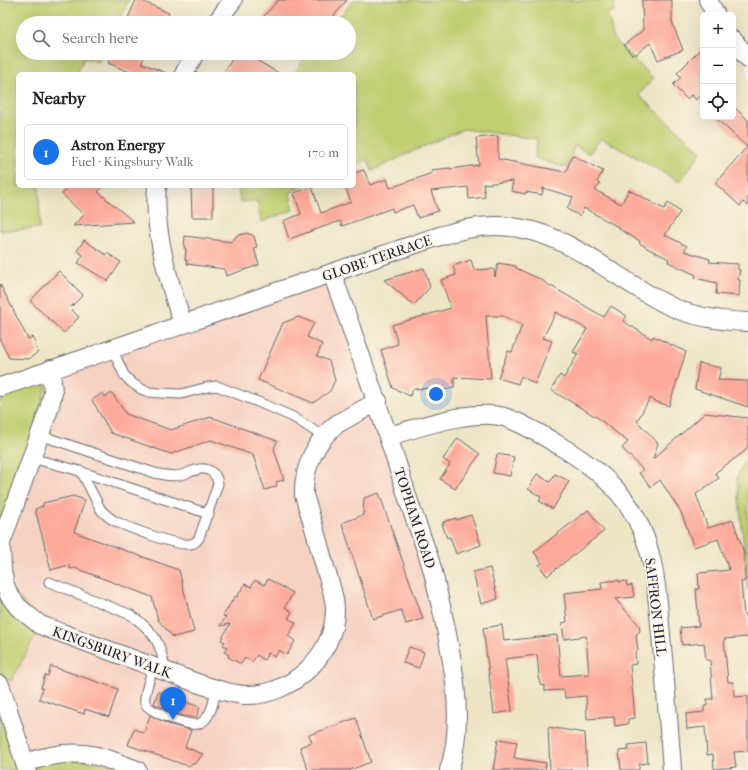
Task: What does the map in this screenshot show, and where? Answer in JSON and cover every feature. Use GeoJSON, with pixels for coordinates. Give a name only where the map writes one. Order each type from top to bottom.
{"type":"FeatureCollection","features":[{"type":"Feature","properties":{"kind":"street"},"geometry":{"type":"LineString","coordinates":[[221,16],[233,0]]}},
{"type":"Feature","properties":{"kind":"street"},"geometry":{"type":"LineString","coordinates":[[708,0],[714,12]]}},
{"type":"Feature","properties":{"kind":"street"},"geometry":{"type":"LineString","coordinates":[[736,44],[748,58]]}},
{"type":"Feature","properties":{"kind":"street"},"geometry":{"type":"LineString","coordinates":[[185,72],[191,60]]}},
{"type":"Feature","properties":{"kind":"street"},"geometry":{"type":"LineString","coordinates":[[157,188],[159,227],[164,262],[183,324]]}},
{"type":"Feature","properties":{"kind":"street","name":"GLOBE TERRACE"},"geometry":{"type":"LineString","coordinates":[[0,387],[464,228],[499,226],[539,232],[585,254],[611,272],[670,306],[694,314],[736,322],[748,322]]}},
{"type":"Feature","properties":{"kind":"street","name":"TOPHAM ROAD"},"geometry":{"type":"LineString","coordinates":[[332,273],[378,401],[431,566],[447,633],[456,694],[457,726],[453,759],[449,770]]}},
{"type":"Feature","properties":{"kind":"street","name":"KINGSBURY WALK"},"geometry":{"type":"LineString","coordinates":[[51,369],[53,393],[49,409],[1,543],[2,570],[9,595],[18,607],[40,625],[216,690],[243,695],[254,695],[280,689],[303,674],[322,653],[333,626],[335,609],[332,591],[304,495],[306,473],[316,448],[324,437],[337,425],[378,401]]}},
{"type":"Feature","properties":{"kind":"street","name":"SAFFRON HILL"},"geometry":{"type":"LineString","coordinates":[[389,436],[444,421],[480,414],[506,418],[526,426],[571,453],[599,473],[612,485],[638,520],[652,559],[668,704],[672,770]]}},
{"type":"Feature","properties":{"kind":"street"},"geometry":{"type":"LineString","coordinates":[[0,685],[26,767],[53,756],[84,754],[137,770]]}},
{"type":"Feature","properties":{"kind":"lane"},"geometry":{"type":"LineString","coordinates":[[112,348],[124,375],[132,383],[148,392],[181,394],[217,386],[293,417],[324,437]]}},
{"type":"Feature","properties":{"kind":"lane"},"geometry":{"type":"LineString","coordinates":[[39,435],[156,473],[171,476],[181,475],[200,469],[211,471],[218,479],[218,484],[200,538],[192,544],[185,545],[171,542],[113,520],[101,510],[81,471]]}},
{"type":"Feature","properties":{"kind":"lane"},"geometry":{"type":"LineString","coordinates":[[31,458],[81,471],[208,514]]}},
{"type":"Feature","properties":{"kind":"lane"},"geometry":{"type":"LineString","coordinates":[[49,582],[131,615],[150,630],[156,638],[163,654],[159,669],[144,699],[145,704],[150,709],[188,724],[197,725],[200,724],[207,716],[213,706],[216,690]]}},
{"type":"Feature","properties":{"kind":"shaded area"},"geometry":{"type":"Polygon","coordinates":[[[332,272],[451,658],[448,770],[139,770],[25,762],[0,678],[31,616],[4,570],[51,369],[332,272]]]}},
{"type":"Feature","properties":{"kind":"green space"},"geometry":{"type":"Polygon","coordinates":[[[0,0],[129,0],[121,16],[16,16],[16,60],[83,60],[78,72],[16,72],[16,188],[39,188],[40,228],[0,231],[0,0]]]}},
{"type":"Feature","properties":{"kind":"green space"},"geometry":{"type":"Polygon","coordinates":[[[354,0],[614,0],[615,11],[608,12],[613,38],[653,78],[639,95],[701,152],[680,182],[601,138],[589,154],[575,145],[566,168],[535,158],[537,139],[463,129],[372,171],[368,159],[356,165],[356,72],[295,72],[303,60],[356,60],[356,16],[340,16],[354,0]]]}},
{"type":"Feature","properties":{"kind":"green space"},"geometry":{"type":"Polygon","coordinates":[[[238,188],[299,188],[290,193],[293,210],[261,222],[257,201],[240,202],[238,188]]]}},
{"type":"Feature","properties":{"kind":"green space"},"geometry":{"type":"Polygon","coordinates":[[[51,369],[7,528],[6,583],[42,624],[11,681],[0,678],[0,386],[51,369]]]}},
{"type":"Feature","properties":{"kind":"green space"},"geometry":{"type":"Polygon","coordinates":[[[748,455],[748,590],[737,477],[748,455]]]}},
{"type":"Feature","properties":{"kind":"green space"},"geometry":{"type":"Polygon","coordinates":[[[0,683],[25,762],[54,755],[139,770],[0,770],[0,683]]]}},
{"type":"Feature","properties":{"kind":"building"},"geometry":{"type":"Polygon","coordinates":[[[136,0],[140,0],[169,13],[168,16],[129,16],[136,0]]]}},
{"type":"Feature","properties":{"kind":"building"},"geometry":{"type":"Polygon","coordinates":[[[278,0],[347,0],[334,16],[264,16],[278,0]]]}},
{"type":"Feature","properties":{"kind":"building"},"geometry":{"type":"Polygon","coordinates":[[[642,0],[672,0],[672,22],[683,50],[658,60],[650,43],[635,55],[634,53],[632,55],[624,45],[643,30],[642,0]]]}},
{"type":"Feature","properties":{"kind":"building"},"geometry":{"type":"Polygon","coordinates":[[[700,50],[700,84],[700,96],[697,100],[691,95],[687,99],[673,85],[681,77],[677,73],[700,50]]]}},
{"type":"Feature","properties":{"kind":"building"},"geometry":{"type":"Polygon","coordinates":[[[109,60],[143,60],[142,63],[163,72],[129,72],[108,63],[109,60]]]}},
{"type":"Feature","properties":{"kind":"building"},"geometry":{"type":"Polygon","coordinates":[[[232,60],[259,60],[277,72],[224,72],[232,60]]]}},
{"type":"Feature","properties":{"kind":"building"},"geometry":{"type":"Polygon","coordinates":[[[736,109],[748,120],[748,206],[743,202],[740,206],[715,183],[747,147],[718,120],[736,120],[736,109]]]}},
{"type":"Feature","properties":{"kind":"building"},"geometry":{"type":"Polygon","coordinates":[[[498,136],[498,159],[566,172],[572,155],[603,171],[597,182],[600,184],[595,190],[621,204],[629,190],[664,209],[668,203],[680,212],[665,235],[687,246],[684,251],[710,259],[709,262],[738,264],[738,270],[740,270],[738,280],[740,280],[739,296],[716,294],[717,283],[695,278],[696,275],[668,262],[669,259],[647,248],[639,243],[640,241],[619,229],[620,228],[584,208],[580,216],[567,209],[573,197],[543,188],[542,195],[511,191],[513,181],[483,184],[485,197],[469,199],[468,187],[431,191],[438,211],[418,218],[413,205],[393,212],[392,208],[342,226],[340,221],[289,239],[283,221],[301,214],[294,193],[312,188],[321,213],[351,202],[346,188],[356,188],[356,172],[364,170],[370,185],[387,179],[390,188],[432,173],[431,170],[479,165],[476,138],[498,136]]]}},
{"type":"Feature","properties":{"kind":"building"},"geometry":{"type":"Polygon","coordinates":[[[67,188],[101,188],[98,192],[134,222],[73,226],[84,215],[62,194],[67,188]]]}},
{"type":"Feature","properties":{"kind":"building"},"geometry":{"type":"Polygon","coordinates":[[[191,188],[213,188],[213,217],[192,217],[191,188]]]}},
{"type":"Feature","properties":{"kind":"building"},"geometry":{"type":"Polygon","coordinates":[[[247,233],[254,236],[257,247],[254,248],[259,265],[226,276],[224,269],[187,264],[187,260],[185,260],[185,236],[232,242],[236,236],[247,233]]]}},
{"type":"Feature","properties":{"kind":"building"},"geometry":{"type":"Polygon","coordinates":[[[84,240],[106,255],[107,253],[121,262],[108,281],[78,263],[83,255],[77,251],[84,240]]]}},
{"type":"Feature","properties":{"kind":"building"},"geometry":{"type":"Polygon","coordinates":[[[471,260],[474,270],[494,269],[495,277],[498,263],[516,266],[516,268],[544,281],[604,317],[611,306],[627,316],[623,321],[652,339],[653,336],[686,352],[669,406],[650,398],[637,421],[658,443],[653,459],[705,413],[748,418],[748,445],[745,451],[715,473],[719,478],[696,494],[708,528],[733,520],[744,553],[745,581],[741,582],[744,615],[748,615],[748,637],[724,639],[728,682],[733,682],[734,697],[748,696],[748,751],[734,752],[736,767],[714,769],[713,754],[707,755],[705,727],[687,729],[686,714],[704,712],[704,706],[707,706],[707,699],[713,699],[710,660],[706,660],[704,643],[682,645],[680,628],[699,626],[696,589],[699,589],[698,573],[729,570],[718,539],[694,547],[681,512],[660,480],[651,487],[639,473],[643,470],[622,448],[628,442],[598,418],[551,390],[560,375],[564,378],[578,354],[573,352],[587,329],[556,312],[543,338],[552,341],[535,384],[521,376],[518,384],[498,378],[508,351],[512,352],[522,325],[503,316],[486,316],[491,379],[454,377],[454,387],[433,391],[433,388],[413,389],[410,396],[393,388],[381,350],[398,344],[392,325],[451,308],[441,280],[456,275],[453,266],[471,260]]]}},
{"type":"Feature","properties":{"kind":"building"},"geometry":{"type":"Polygon","coordinates":[[[424,268],[430,287],[414,305],[384,280],[424,268]]]}},
{"type":"Feature","properties":{"kind":"building"},"geometry":{"type":"Polygon","coordinates":[[[59,271],[83,295],[70,308],[79,317],[64,333],[30,301],[59,271]]]}},
{"type":"Feature","properties":{"kind":"building"},"geometry":{"type":"Polygon","coordinates":[[[0,284],[28,339],[33,337],[38,352],[29,359],[9,358],[0,340],[0,284]]]}},
{"type":"Feature","properties":{"kind":"building"},"geometry":{"type":"Polygon","coordinates":[[[298,317],[314,323],[307,337],[322,344],[317,356],[329,361],[335,380],[330,391],[313,403],[258,380],[283,323],[298,317]]]}},
{"type":"Feature","properties":{"kind":"building"},"geometry":{"type":"Polygon","coordinates":[[[699,363],[721,368],[718,380],[748,381],[748,407],[695,389],[699,363]]]}},
{"type":"Feature","properties":{"kind":"building"},"geometry":{"type":"Polygon","coordinates":[[[103,393],[105,397],[112,393],[126,414],[171,430],[211,417],[277,441],[274,449],[284,480],[276,482],[277,486],[265,490],[253,455],[211,440],[171,454],[111,433],[92,400],[103,393]]]}},
{"type":"Feature","properties":{"kind":"building"},"geometry":{"type":"Polygon","coordinates":[[[458,438],[480,454],[455,489],[440,479],[450,464],[443,459],[458,438]]]}},
{"type":"Feature","properties":{"kind":"building"},"geometry":{"type":"Polygon","coordinates":[[[497,454],[514,457],[510,476],[493,473],[497,454]]]}},
{"type":"Feature","properties":{"kind":"building"},"geometry":{"type":"Polygon","coordinates":[[[537,474],[550,482],[555,474],[569,481],[553,509],[539,501],[541,497],[528,489],[537,474]]]}},
{"type":"Feature","properties":{"kind":"building"},"geometry":{"type":"Polygon","coordinates":[[[379,493],[423,619],[406,624],[401,610],[373,619],[342,523],[363,515],[364,498],[379,493]]]}},
{"type":"Feature","properties":{"kind":"building"},"geometry":{"type":"Polygon","coordinates":[[[73,496],[85,500],[74,532],[179,570],[194,632],[173,637],[158,620],[152,597],[75,568],[70,569],[69,565],[51,570],[35,509],[43,506],[43,503],[73,496]]]}},
{"type":"Feature","properties":{"kind":"building"},"geometry":{"type":"Polygon","coordinates":[[[588,510],[604,531],[547,576],[539,565],[542,563],[534,552],[588,510]]]}},
{"type":"Feature","properties":{"kind":"building"},"geometry":{"type":"Polygon","coordinates":[[[471,515],[481,545],[456,554],[450,537],[447,538],[442,524],[444,524],[443,522],[456,518],[456,520],[471,515]]]}},
{"type":"Feature","properties":{"kind":"building"},"geometry":{"type":"Polygon","coordinates":[[[490,568],[498,599],[481,604],[473,572],[490,568]]]}},
{"type":"Feature","properties":{"kind":"building"},"geometry":{"type":"Polygon","coordinates":[[[268,579],[293,593],[285,607],[292,612],[288,618],[296,623],[288,636],[295,641],[287,655],[279,650],[275,657],[268,653],[264,660],[257,655],[252,662],[245,658],[241,664],[228,657],[229,655],[224,652],[227,647],[223,645],[225,642],[221,640],[230,624],[220,626],[226,617],[223,616],[235,596],[237,597],[245,584],[251,587],[255,580],[264,585],[268,579]]]}},
{"type":"Feature","properties":{"kind":"building"},"geometry":{"type":"Polygon","coordinates":[[[619,580],[619,582],[626,581],[627,586],[632,585],[634,597],[615,599],[639,625],[640,631],[636,635],[638,651],[635,652],[636,664],[630,665],[635,718],[628,719],[628,724],[615,726],[614,717],[587,719],[586,696],[565,698],[564,690],[545,691],[545,686],[540,685],[537,655],[505,659],[512,711],[494,714],[483,628],[502,625],[504,641],[557,635],[561,676],[589,674],[586,636],[564,639],[562,623],[567,622],[564,593],[602,589],[601,582],[619,580]]]}},
{"type":"Feature","properties":{"kind":"building"},"geometry":{"type":"Polygon","coordinates":[[[409,647],[424,652],[419,668],[403,663],[409,647]]]}},
{"type":"Feature","properties":{"kind":"building"},"geometry":{"type":"Polygon","coordinates":[[[51,666],[118,689],[109,717],[85,709],[84,714],[39,699],[43,688],[41,688],[45,675],[48,676],[51,666]]]}},
{"type":"Feature","properties":{"kind":"building"},"geometry":{"type":"Polygon","coordinates":[[[158,692],[200,707],[196,718],[180,715],[154,704],[158,692]]]}},
{"type":"Feature","properties":{"kind":"building"},"geometry":{"type":"Polygon","coordinates":[[[150,715],[168,724],[191,730],[185,747],[203,754],[196,763],[188,766],[128,745],[134,729],[144,733],[150,715]]]}},
{"type":"Feature","properties":{"kind":"building"},"geometry":{"type":"Polygon","coordinates":[[[356,718],[371,762],[350,770],[308,770],[300,747],[312,742],[309,735],[356,718]]]}},
{"type":"Feature","properties":{"kind":"building"},"geometry":{"type":"Polygon","coordinates":[[[548,727],[585,733],[587,770],[550,770],[548,727]]]}},
{"type":"Feature","properties":{"kind":"building"},"geometry":{"type":"Polygon","coordinates":[[[498,739],[517,742],[514,758],[546,763],[545,770],[493,770],[498,739]]]}},
{"type":"Feature","properties":{"kind":"building"},"geometry":{"type":"Polygon","coordinates":[[[646,743],[648,763],[639,764],[639,770],[621,770],[619,751],[629,750],[628,745],[646,743]]]}},
{"type":"Feature","properties":{"kind":"place","name":"Astron Energy"},"geometry":{"type":"Point","coordinates":[173,720]}}]}
